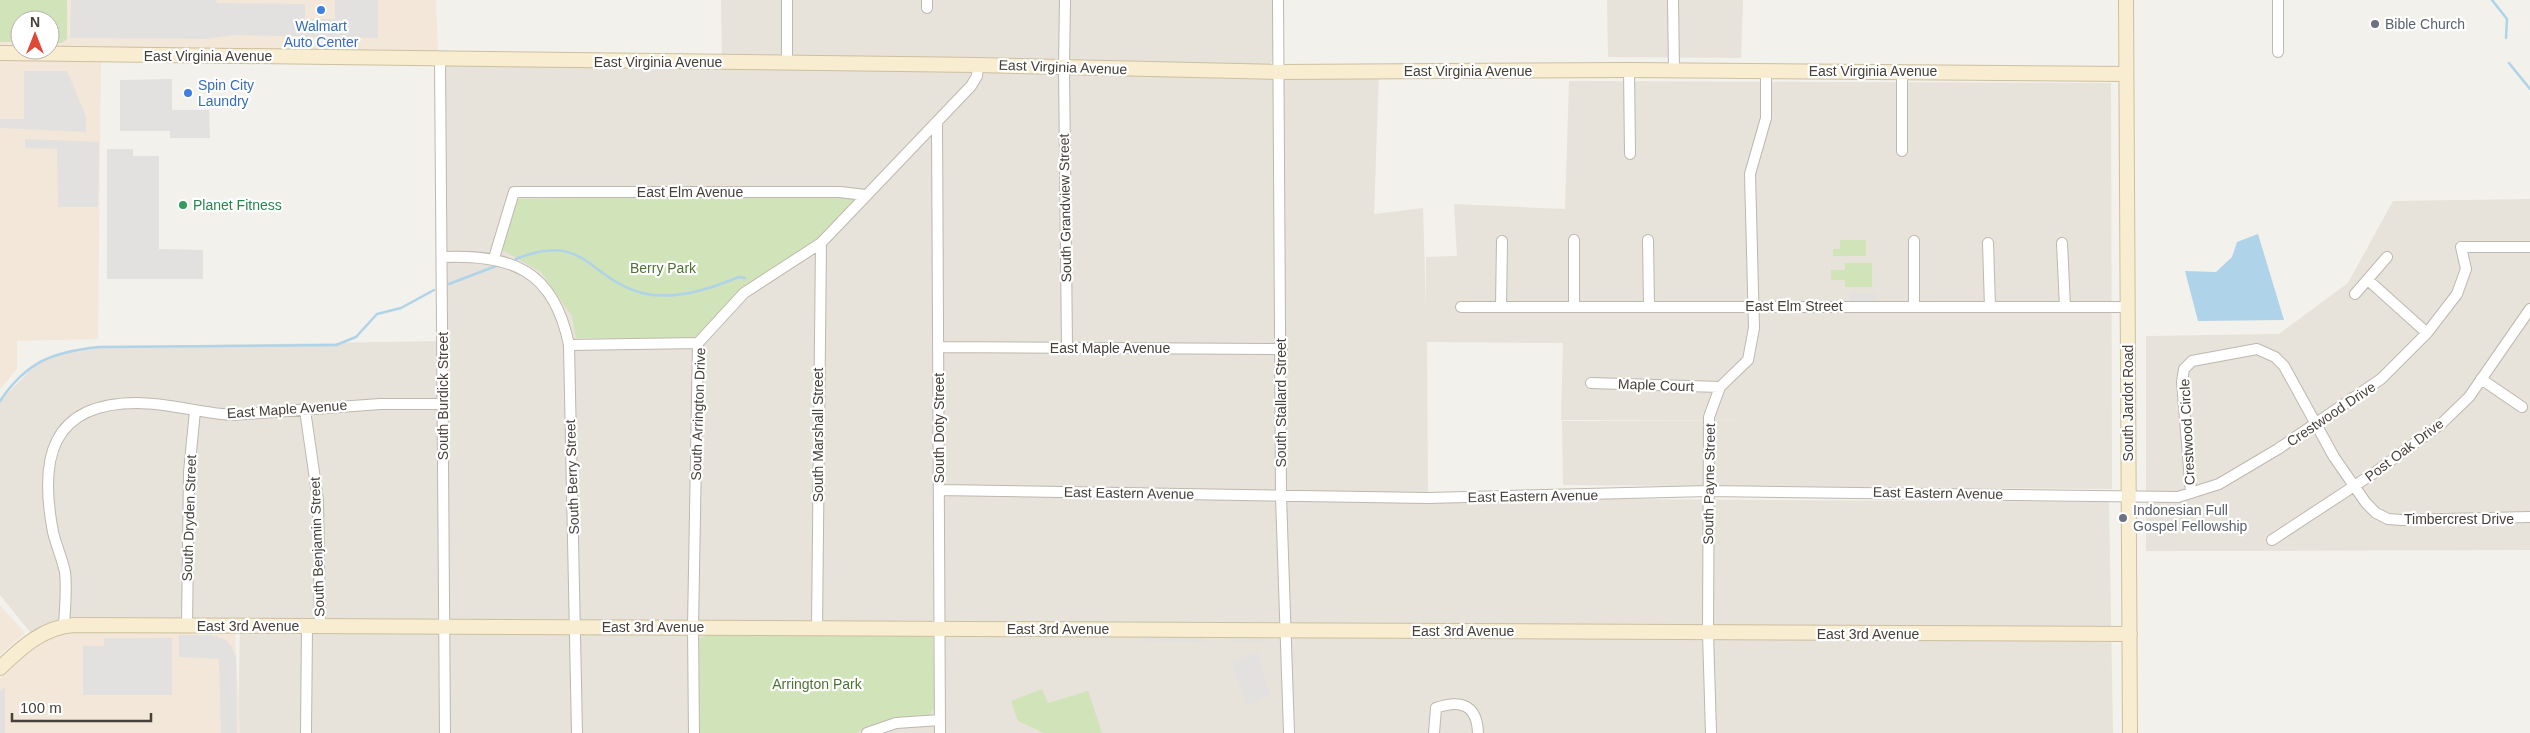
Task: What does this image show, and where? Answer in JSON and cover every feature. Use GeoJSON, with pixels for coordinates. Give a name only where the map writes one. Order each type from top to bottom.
{"type":"FeatureCollection","features":[{"type":"Feature","properties":{"kind":"street"},"geometry":{"type":"LineString","coordinates":[[787,0],[787,62]]}},
{"type":"Feature","properties":{"kind":"street","name":"South Grandview Street"},"geometry":{"type":"LineString","coordinates":[[1065,0],[1067,348]]}},
{"type":"Feature","properties":{"kind":"street","name":"South Stallard Street"},"geometry":{"type":"LineString","coordinates":[[1278,0],[1282,349],[1281,496],[1287,629],[1289,733]]}},
{"type":"Feature","properties":{"kind":"street"},"geometry":{"type":"LineString","coordinates":[[1673,0],[1674,70]]}},
{"type":"Feature","properties":{"kind":"street","name":"South Jardot Road"},"geometry":{"type":"LineString","coordinates":[[2126,0],[2130,733]]}},
{"type":"Feature","properties":{"kind":"street"},"geometry":{"type":"LineString","coordinates":[[2278,0],[2278,52]]}},
{"type":"Feature","properties":{"kind":"street","name":"East Virginia Avenue"},"geometry":{"type":"LineString","coordinates":[[0,53],[978,64],[1064,68],[1279,72],[1674,70],[2126,74]]}},
{"type":"Feature","properties":{"kind":"street","name":"South Burdick Street"},"geometry":{"type":"LineString","coordinates":[[440,59],[445,733]]}},
{"type":"Feature","properties":{"kind":"street","name":"South Arrington Drive"},"geometry":{"type":"LineString","coordinates":[[694,733],[693,627],[698,343],[744,293],[821,243],[971,86],[977,76],[978,64]]}},
{"type":"Feature","properties":{"kind":"street"},"geometry":{"type":"LineString","coordinates":[[1629,70],[1630,154]]}},
{"type":"Feature","properties":{"kind":"street","name":"South Payne Street"},"geometry":{"type":"LineString","coordinates":[[1710,733],[1708,633],[1709,417],[1720,387],[1748,360],[1754,328],[1750,174],[1766,118],[1766,71]]}},
{"type":"Feature","properties":{"kind":"street"},"geometry":{"type":"LineString","coordinates":[[1902,71],[1902,151]]}},
{"type":"Feature","properties":{"kind":"street","name":"South Doty Street"},"geometry":{"type":"LineString","coordinates":[[938,122],[940,733]]}},
{"type":"Feature","properties":{"kind":"street","name":"East Elm Avenue"},"geometry":{"type":"LineString","coordinates":[[494,258],[514,192],[840,192],[865,195]]}},
{"type":"Feature","properties":{"kind":"street"},"geometry":{"type":"LineString","coordinates":[[1574,240],[1574,307]]}},
{"type":"Feature","properties":{"kind":"street"},"geometry":{"type":"LineString","coordinates":[[1648,240],[1649,306]]}},
{"type":"Feature","properties":{"kind":"street"},"geometry":{"type":"LineString","coordinates":[[1501,307],[1502,241]]}},
{"type":"Feature","properties":{"kind":"street"},"geometry":{"type":"LineString","coordinates":[[1914,241],[1914,307]]}},
{"type":"Feature","properties":{"kind":"street","name":"South Marshall Street"},"geometry":{"type":"LineString","coordinates":[[817,628],[817,418],[821,243]]}},
{"type":"Feature","properties":{"kind":"street"},"geometry":{"type":"LineString","coordinates":[[1988,243],[1990,307]]}},
{"type":"Feature","properties":{"kind":"street"},"geometry":{"type":"LineString","coordinates":[[2062,243],[2065,307]]}},
{"type":"Feature","properties":{"kind":"street","name":"Crestwood Drive"},"geometry":{"type":"LineString","coordinates":[[2128,496],[2178,497],[2219,484],[2316,425],[2381,379],[2427,334],[2457,294],[2466,269],[2461,247],[2530,247]]}},
{"type":"Feature","properties":{"kind":"street","name":"South Berry Street"},"geometry":{"type":"LineString","coordinates":[[442,257],[494,258],[516,266],[538,279],[552,297],[564,319],[569,345],[578,733]]}},
{"type":"Feature","properties":{"kind":"street"},"geometry":{"type":"LineString","coordinates":[[2355,294],[2388,257]]}},
{"type":"Feature","properties":{"kind":"street"},"geometry":{"type":"LineString","coordinates":[[2368,280],[2427,334]]}},
{"type":"Feature","properties":{"kind":"street","name":"East Elm Street"},"geometry":{"type":"LineString","coordinates":[[1461,307],[2127,307]]}},
{"type":"Feature","properties":{"kind":"street","name":"Post Oak Drive"},"geometry":{"type":"LineString","coordinates":[[2272,540],[2354,486],[2441,424],[2469,396],[2529,313]]}},
{"type":"Feature","properties":{"kind":"street"},"geometry":{"type":"LineString","coordinates":[[569,345],[698,343]]}},
{"type":"Feature","properties":{"kind":"street","name":"East Maple Avenue"},"geometry":{"type":"LineString","coordinates":[[939,347],[1282,349]]}},
{"type":"Feature","properties":{"kind":"street","name":"Crestwood Circle"},"geometry":{"type":"LineString","coordinates":[[2191,493],[2182,382],[2184,369],[2192,361],[2257,349],[2265,351],[2284,366],[2316,425]]}},
{"type":"Feature","properties":{"kind":"street"},"geometry":{"type":"LineString","coordinates":[[2481,379],[2522,407]]}},
{"type":"Feature","properties":{"kind":"street","name":"Maple Court"},"geometry":{"type":"LineString","coordinates":[[1592,383],[1720,387]]}},
{"type":"Feature","properties":{"kind":"street","name":"East Maple Avenue"},"geometry":{"type":"LineString","coordinates":[[64,625],[65,575],[61,554],[54,534],[46,488],[56,442],[63,429],[75,418],[109,406],[163,404],[195,411],[232,415],[380,404],[442,404]]}},
{"type":"Feature","properties":{"kind":"street","name":"South Benjamin Street"},"geometry":{"type":"LineString","coordinates":[[305,410],[318,500],[306,733]]}},
{"type":"Feature","properties":{"kind":"street","name":"South Dryden Street"},"geometry":{"type":"LineString","coordinates":[[187,625],[188,472],[195,411]]}},
{"type":"Feature","properties":{"kind":"street","name":"Timbercrest Drive"},"geometry":{"type":"LineString","coordinates":[[2316,425],[2334,458],[2354,486],[2376,513],[2388,519],[2431,520],[2530,517]]}},
{"type":"Feature","properties":{"kind":"street","name":"East Eastern Avenue"},"geometry":{"type":"LineString","coordinates":[[939,490],[1427,498],[1709,491],[2128,496]]}},
{"type":"Feature","properties":{"kind":"street","name":"East 3rd Avenue"},"geometry":{"type":"LineString","coordinates":[[0,668],[35,638],[64,625],[2130,634]]}},
{"type":"Feature","properties":{"kind":"street"},"geometry":{"type":"LineString","coordinates":[[1434,733],[1434,711],[1436,708],[1447,705],[1470,708],[1475,714],[1478,733]]}},
{"type":"Feature","properties":{"kind":"street"},"geometry":{"type":"LineString","coordinates":[[867,733],[896,722],[940,720]]}},
{"type":"Feature","properties":{"kind":"shaded area"},"geometry":{"type":"Polygon","coordinates":[[[0,0],[436,0],[438,52],[60,48],[60,10],[10,10],[10,48],[0,48],[0,0]]]}},
{"type":"Feature","properties":{"kind":"shaded area"},"geometry":{"type":"Polygon","coordinates":[[[71,0],[216,0],[217,3],[305,4],[305,19],[335,19],[335,0],[378,0],[378,38],[234,35],[206,39],[70,38],[71,0]]]}},
{"type":"Feature","properties":{"kind":"shaded area"},"geometry":{"type":"Polygon","coordinates":[[[721,0],[1273,0],[1274,55],[1269,65],[722,54],[721,0]]]}},
{"type":"Feature","properties":{"kind":"shaded area"},"geometry":{"type":"Polygon","coordinates":[[[1607,0],[1743,0],[1741,58],[1608,57],[1607,0]]]}},
{"type":"Feature","properties":{"kind":"shaded area"},"geometry":{"type":"Polygon","coordinates":[[[0,59],[101,61],[98,339],[17,341],[17,369],[0,389],[0,59]]]}},
{"type":"Feature","properties":{"kind":"shaded area"},"geometry":{"type":"Polygon","coordinates":[[[440,59],[1379,71],[1374,214],[1423,208],[1426,311],[1426,257],[1457,256],[1454,204],[1565,209],[1569,81],[2111,83],[2112,489],[1563,485],[1562,421],[1798,421],[1561,420],[1563,343],[1427,342],[1428,498],[2109,502],[2113,733],[238,733],[240,626],[35,638],[0,595],[0,401],[40,360],[70,350],[99,347],[442,341],[440,59]]]}},
{"type":"Feature","properties":{"kind":"shaded area"},"geometry":{"type":"Polygon","coordinates":[[[24,71],[67,71],[86,116],[86,132],[0,128],[0,119],[24,119],[24,71]]]}},
{"type":"Feature","properties":{"kind":"shaded area"},"geometry":{"type":"Polygon","coordinates":[[[172,79],[172,110],[209,110],[210,138],[170,138],[170,131],[120,131],[120,80],[172,79]]]}},
{"type":"Feature","properties":{"kind":"shaded area"},"geometry":{"type":"Polygon","coordinates":[[[25,139],[99,142],[98,207],[58,207],[57,149],[25,148],[25,139]]]}},
{"type":"Feature","properties":{"kind":"shaded area"},"geometry":{"type":"Polygon","coordinates":[[[107,149],[133,149],[133,156],[159,156],[159,249],[203,250],[203,279],[107,279],[107,149]]]}},
{"type":"Feature","properties":{"kind":"shaded area"},"geometry":{"type":"Polygon","coordinates":[[[2530,199],[2530,550],[2146,551],[2146,336],[2279,334],[2348,283],[2393,201],[2530,199]]]}},
{"type":"Feature","properties":{"kind":"shaded area"},"geometry":{"type":"Polygon","coordinates":[[[1850,293],[1877,294],[1877,301],[1850,301],[1850,293]]]}},
{"type":"Feature","properties":{"kind":"shaded area"},"geometry":{"type":"Polygon","coordinates":[[[0,605],[25,633],[0,655],[0,605]]]}},
{"type":"Feature","properties":{"kind":"shaded area"},"geometry":{"type":"Polygon","coordinates":[[[73,630],[235,631],[240,733],[0,733],[0,678],[42,641],[55,633],[73,630]]]}},
{"type":"Feature","properties":{"kind":"shaded area"},"geometry":{"type":"Polygon","coordinates":[[[179,635],[212,635],[226,640],[231,646],[236,657],[237,733],[221,733],[219,659],[179,657],[179,635]]]}},
{"type":"Feature","properties":{"kind":"shaded area"},"geometry":{"type":"Polygon","coordinates":[[[1138,635],[1202,636],[1206,642],[1143,641],[1138,635]]]}},
{"type":"Feature","properties":{"kind":"shaded area"},"geometry":{"type":"Polygon","coordinates":[[[1227,636],[1266,636],[1268,642],[1231,642],[1227,636]]]}},
{"type":"Feature","properties":{"kind":"shaded area"},"geometry":{"type":"Polygon","coordinates":[[[104,638],[172,638],[172,695],[83,695],[83,646],[104,646],[104,638]]]}},
{"type":"Feature","properties":{"kind":"shaded area"},"geometry":{"type":"Polygon","coordinates":[[[1258,653],[1270,695],[1246,706],[1231,661],[1258,653]]]}},
{"type":"Feature","properties":{"kind":"shaded area"},"geometry":{"type":"Polygon","coordinates":[[[5,687],[5,733],[0,733],[0,691],[5,687]]]}},
{"type":"Feature","properties":{"kind":"green space"},"geometry":{"type":"Polygon","coordinates":[[[0,0],[67,0],[67,39],[62,43],[60,43],[60,10],[10,10],[10,42],[0,42],[0,0]]]}},
{"type":"Feature","properties":{"kind":"green space","name":"Berry Park"},"geometry":{"type":"Polygon","coordinates":[[[841,194],[861,199],[819,239],[740,291],[697,338],[576,338],[572,316],[541,272],[502,250],[516,199],[841,194]]]}},
{"type":"Feature","properties":{"kind":"green space"},"geometry":{"type":"Polygon","coordinates":[[[1840,240],[1866,240],[1866,256],[1833,256],[1833,249],[1840,249],[1840,240]]]}},
{"type":"Feature","properties":{"kind":"green space"},"geometry":{"type":"Polygon","coordinates":[[[1845,263],[1872,263],[1872,287],[1845,287],[1845,280],[1831,280],[1831,270],[1845,270],[1845,263]]]}},
{"type":"Feature","properties":{"kind":"green space","name":"Arrington Park"},"geometry":{"type":"Polygon","coordinates":[[[707,635],[933,635],[935,708],[928,716],[891,720],[857,733],[700,733],[699,639],[707,635]]]}},
{"type":"Feature","properties":{"kind":"green space"},"geometry":{"type":"Polygon","coordinates":[[[1042,689],[1048,703],[1088,691],[1102,733],[1044,733],[1018,721],[1011,701],[1042,689]]]}},
{"type":"Feature","properties":{"kind":"water"},"geometry":{"type":"Polygon","coordinates":[[[2258,234],[2284,320],[2198,321],[2185,271],[2216,272],[2232,257],[2237,242],[2258,234]]]}},
{"type":"Feature","properties":{"kind":"waterway"},"geometry":{"type":"LineString","coordinates":[[2492,0],[2507,19],[2506,38]]}},
{"type":"Feature","properties":{"kind":"waterway"},"geometry":{"type":"LineString","coordinates":[[2509,63],[2530,89]]}},
{"type":"Feature","properties":{"kind":"waterway"},"geometry":{"type":"LineString","coordinates":[[516,259],[539,252],[557,250],[572,253],[624,286],[642,293],[654,295],[679,295],[716,286],[739,277],[745,278]]}},
{"type":"Feature","properties":{"kind":"waterway"},"geometry":{"type":"LineString","coordinates":[[449,284],[496,266]]}},
{"type":"Feature","properties":{"kind":"waterway"},"geometry":{"type":"LineString","coordinates":[[0,401],[20,376],[31,368],[42,361],[68,352],[99,347],[336,345],[356,337],[377,314],[401,308],[434,290]]}},
{"type":"Feature","properties":{"kind":"place","name":"Walmart Auto Center"},"geometry":{"type":"Point","coordinates":[321,10]}},
{"type":"Feature","properties":{"kind":"place","name":"Bible Church"},"geometry":{"type":"Point","coordinates":[2375,24]}},
{"type":"Feature","properties":{"kind":"place","name":"Spin City Laundry"},"geometry":{"type":"Point","coordinates":[188,93]}},
{"type":"Feature","properties":{"kind":"place","name":"Planet Fitness"},"geometry":{"type":"Point","coordinates":[183,205]}},
{"type":"Feature","properties":{"kind":"place","name":"Indonesian Full Gospel Fellowship"},"geometry":{"type":"Point","coordinates":[2123,518]}}]}
